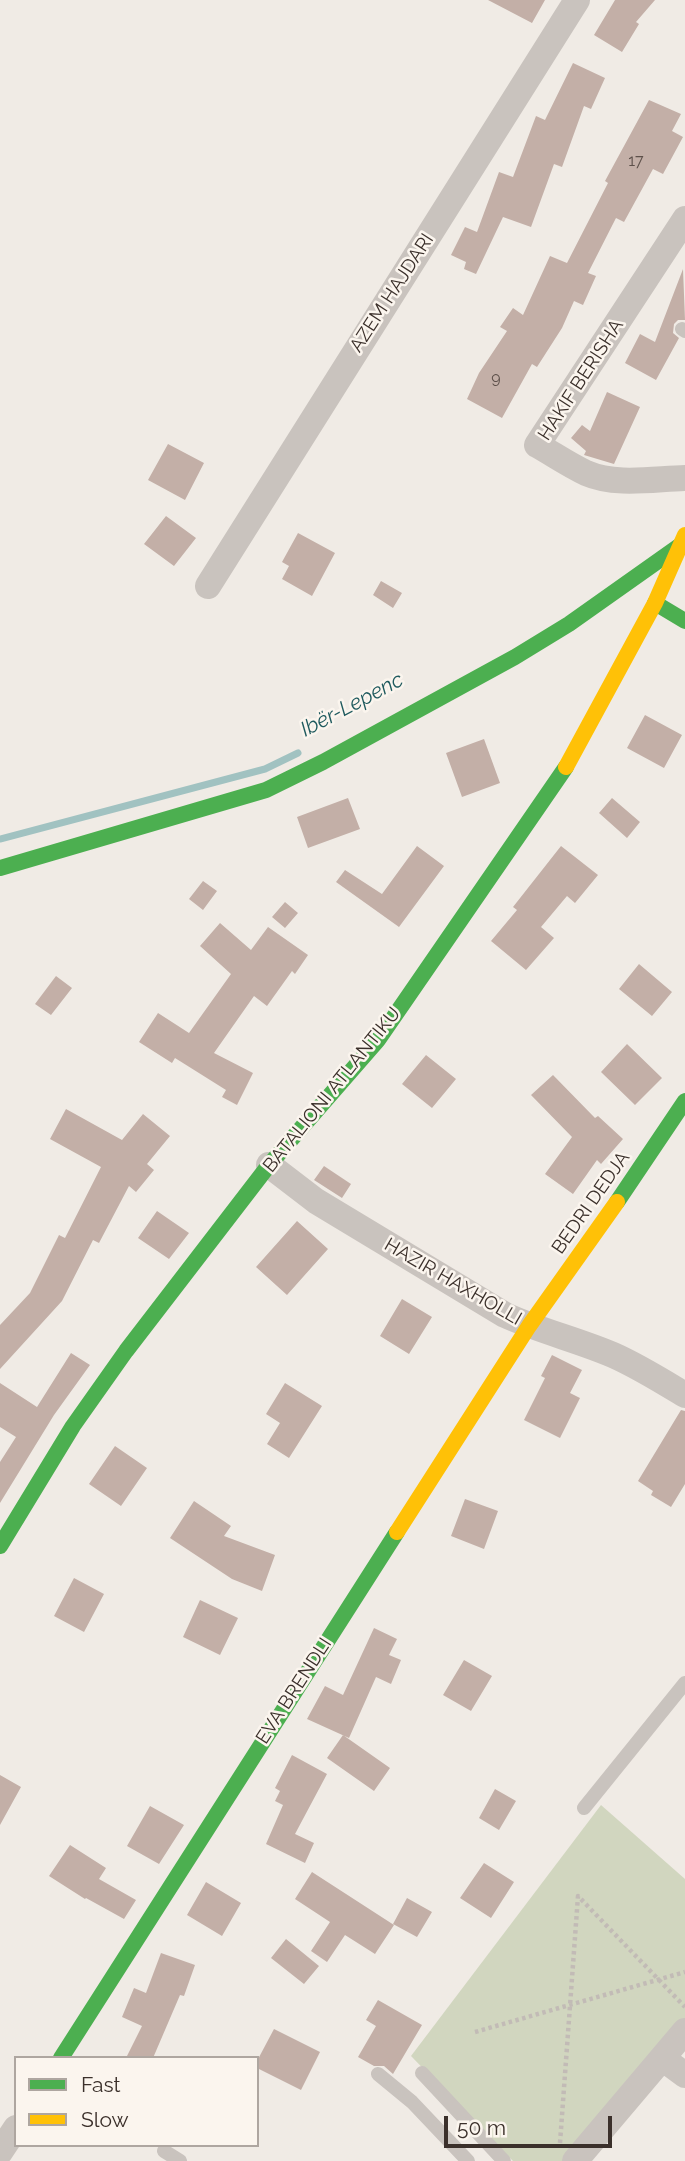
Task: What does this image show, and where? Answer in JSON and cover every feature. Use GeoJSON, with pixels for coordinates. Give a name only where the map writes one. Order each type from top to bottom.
{"type":"FeatureCollection","features":[{"type":"Feature","properties":{"kind":"street","name":"AZEM HAJDARI"},"geometry":{"type":"LineString","coordinates":[[208,586],[577,0]]}},
{"type":"Feature","properties":{"kind":"street","name":"HAKIF BERISHA"},"geometry":{"type":"LineString","coordinates":[[680,236],[537,445],[585,472],[603,478],[621,481],[685,478]]}},
{"type":"Feature","properties":{"kind":"street","name":"BATALIONI ATLANTIKU"},"geometry":{"type":"LineString","coordinates":[[0,1546],[73,1426],[111,1373],[269,1165],[378,1040],[559,781],[655,603],[683,541]]}},
{"type":"Feature","properties":{"kind":"street","name":"BATALIONI ATLANTIKU"},"geometry":{"type":"LineString","coordinates":[[0,868],[266,790],[323,762],[515,657],[569,624],[683,541]]}},
{"type":"Feature","properties":{"kind":"street"},"geometry":{"type":"LineString","coordinates":[[655,603],[685,621]]}},
{"type":"Feature","properties":{"kind":"street","name":"BEDRI DEDJA"},"geometry":{"type":"LineString","coordinates":[[529,1326],[593,1238],[685,1101]]}},
{"type":"Feature","properties":{"kind":"street","name":"HAZIR HAXHOLLI"},"geometry":{"type":"LineString","coordinates":[[269,1165],[316,1201],[505,1315],[616,1356],[685,1395]]}},
{"type":"Feature","properties":{"kind":"street","name":"EVA BRENDLI"},"geometry":{"type":"LineString","coordinates":[[62,2056],[529,1326]]}},
{"type":"Feature","properties":{"kind":"street"},"geometry":{"type":"LineString","coordinates":[[567,2154],[685,2031]]}},
{"type":"Feature","properties":{"kind":"street"},"geometry":{"type":"LineString","coordinates":[[662,2058],[685,2076]]}},
{"type":"Feature","properties":{"kind":"street"},"geometry":{"type":"LineString","coordinates":[[0,2152],[14,2131]]}},
{"type":"Feature","properties":{"kind":"lane"},"geometry":{"type":"LineString","coordinates":[[584,1808],[685,1683]]}},
{"type":"Feature","properties":{"kind":"lane"},"geometry":{"type":"LineString","coordinates":[[422,2073],[503,2161]]}},
{"type":"Feature","properties":{"kind":"lane"},"geometry":{"type":"LineString","coordinates":[[378,2074],[412,2102],[468,2161]]}},
{"type":"Feature","properties":{"kind":"lane"},"geometry":{"type":"LineString","coordinates":[[164,2151],[180,2161]]}},
{"type":"Feature","properties":{"kind":"path"},"geometry":{"type":"LineString","coordinates":[[567,2154],[570,2003],[578,1896],[685,2007]]}},
{"type":"Feature","properties":{"kind":"path"},"geometry":{"type":"LineString","coordinates":[[475,2032],[685,1972]]}},
{"type":"Feature","properties":{"kind":"green space"},"geometry":{"type":"Polygon","coordinates":[[[601,1805],[685,1879],[685,2019],[562,2161],[513,2161],[411,2056],[601,1805]]]}},
{"type":"Feature","properties":{"kind":"building"},"geometry":{"type":"Polygon","coordinates":[[[488,0],[545,0],[532,23],[488,0]]]}},
{"type":"Feature","properties":{"kind":"building"},"geometry":{"type":"Polygon","coordinates":[[[615,0],[655,0],[636,22],[639,24],[622,52],[594,35],[615,0]]]}},
{"type":"Feature","properties":{"kind":"building"},"geometry":{"type":"Polygon","coordinates":[[[573,63],[605,78],[591,109],[584,106],[562,167],[554,164],[531,227],[503,217],[476,274],[464,269],[466,262],[451,255],[465,227],[477,232],[499,172],[513,177],[536,116],[545,120],[573,63]]]}},
{"type":"Feature","properties":{"kind":"building"},"geometry":{"type":"Polygon","coordinates":[[[649,100],[681,114],[672,131],[683,137],[663,174],[653,169],[624,222],[616,218],[588,273],[596,276],[583,305],[574,301],[562,328],[537,367],[532,364],[502,418],[467,399],[479,373],[507,331],[500,327],[513,308],[523,315],[550,256],[567,263],[608,183],[605,181],[649,100]]]}},
{"type":"Feature","properties":{"kind":"building"},"geometry":{"type":"Polygon","coordinates":[[[683,269],[685,320],[678,320],[674,324],[673,333],[679,338],[656,380],[625,363],[640,334],[655,342],[683,269]]]}},
{"type":"Feature","properties":{"kind":"building"},"geometry":{"type":"Polygon","coordinates":[[[607,392],[640,407],[614,464],[584,455],[586,451],[571,438],[582,425],[590,431],[607,392]]]}},
{"type":"Feature","properties":{"kind":"building"},"geometry":{"type":"Polygon","coordinates":[[[168,444],[204,463],[185,500],[148,480],[168,444]]]}},
{"type":"Feature","properties":{"kind":"building"},"geometry":{"type":"Polygon","coordinates":[[[166,516],[196,538],[174,566],[144,544],[166,516]]]}},
{"type":"Feature","properties":{"kind":"building"},"geometry":{"type":"Polygon","coordinates":[[[298,533],[335,553],[312,596],[282,579],[289,566],[282,562],[298,533]]]}},
{"type":"Feature","properties":{"kind":"building"},"geometry":{"type":"Polygon","coordinates":[[[381,581],[402,593],[393,608],[373,595],[381,581]]]}},
{"type":"Feature","properties":{"kind":"building"},"geometry":{"type":"Polygon","coordinates":[[[645,715],[682,735],[664,768],[627,748],[645,715]]]}},
{"type":"Feature","properties":{"kind":"building"},"geometry":{"type":"Polygon","coordinates":[[[484,739],[500,783],[462,797],[446,753],[484,739]]]}},
{"type":"Feature","properties":{"kind":"building"},"geometry":{"type":"Polygon","coordinates":[[[348,798],[360,829],[308,848],[297,817],[348,798]]]}},
{"type":"Feature","properties":{"kind":"building"},"geometry":{"type":"Polygon","coordinates":[[[612,798],[640,822],[627,838],[599,813],[612,798]]]}},
{"type":"Feature","properties":{"kind":"building"},"geometry":{"type":"Polygon","coordinates":[[[417,846],[444,866],[399,927],[336,882],[345,870],[382,894],[417,846]]]}},
{"type":"Feature","properties":{"kind":"building"},"geometry":{"type":"Polygon","coordinates":[[[561,846],[598,875],[575,903],[567,896],[541,927],[554,938],[526,970],[491,941],[517,910],[513,907],[561,846]]]}},
{"type":"Feature","properties":{"kind":"building"},"geometry":{"type":"Polygon","coordinates":[[[203,881],[217,891],[203,910],[189,899],[203,881]]]}},
{"type":"Feature","properties":{"kind":"building"},"geometry":{"type":"Polygon","coordinates":[[[285,902],[298,913],[285,928],[272,917],[285,902]]]}},
{"type":"Feature","properties":{"kind":"building"},"geometry":{"type":"Polygon","coordinates":[[[220,923],[251,950],[268,927],[308,955],[295,974],[292,971],[267,1006],[254,996],[214,1053],[253,1073],[237,1105],[222,1097],[226,1090],[175,1058],[172,1063],[139,1042],[158,1013],[189,1033],[231,974],[200,946],[220,923]]]}},
{"type":"Feature","properties":{"kind":"building"},"geometry":{"type":"Polygon","coordinates":[[[639,964],[672,992],[652,1016],[619,989],[639,964]]]}},
{"type":"Feature","properties":{"kind":"building"},"geometry":{"type":"Polygon","coordinates":[[[56,976],[72,988],[51,1015],[35,1004],[56,976]]]}},
{"type":"Feature","properties":{"kind":"building"},"geometry":{"type":"Polygon","coordinates":[[[627,1044],[662,1078],[635,1105],[601,1072],[627,1044]]]}},
{"type":"Feature","properties":{"kind":"building"},"geometry":{"type":"Polygon","coordinates":[[[426,1055],[456,1079],[432,1108],[402,1084],[426,1055]]]}},
{"type":"Feature","properties":{"kind":"building"},"geometry":{"type":"Polygon","coordinates":[[[553,1075],[595,1118],[598,1116],[623,1139],[601,1164],[597,1160],[573,1194],[545,1174],[572,1137],[531,1095],[553,1075]]]}},
{"type":"Feature","properties":{"kind":"building"},"geometry":{"type":"Polygon","coordinates":[[[66,1109],[122,1140],[143,1114],[170,1136],[147,1164],[154,1170],[136,1192],[129,1186],[99,1243],[93,1240],[62,1301],[0,1369],[0,1325],[30,1293],[59,1235],[65,1238],[101,1167],[50,1139],[66,1109]]]}},
{"type":"Feature","properties":{"kind":"building"},"geometry":{"type":"Polygon","coordinates":[[[324,1166],[351,1184],[342,1198],[314,1180],[324,1166]]]}},
{"type":"Feature","properties":{"kind":"building"},"geometry":{"type":"Polygon","coordinates":[[[157,1211],[189,1233],[169,1259],[138,1238],[157,1211]]]}},
{"type":"Feature","properties":{"kind":"building"},"geometry":{"type":"Polygon","coordinates":[[[297,1221],[328,1249],[287,1295],[256,1267],[297,1221]]]}},
{"type":"Feature","properties":{"kind":"building"},"geometry":{"type":"Polygon","coordinates":[[[402,1299],[432,1317],[409,1354],[380,1336],[402,1299]]]}},
{"type":"Feature","properties":{"kind":"building"},"geometry":{"type":"Polygon","coordinates":[[[71,1353],[90,1365],[54,1415],[0,1503],[0,1462],[16,1437],[0,1427],[0,1383],[37,1407],[71,1353]]]}},
{"type":"Feature","properties":{"kind":"building"},"geometry":{"type":"Polygon","coordinates":[[[552,1355],[582,1370],[570,1393],[580,1398],[560,1438],[524,1420],[545,1378],[541,1376],[552,1355]]]}},
{"type":"Feature","properties":{"kind":"building"},"geometry":{"type":"Polygon","coordinates":[[[285,1383],[322,1406],[289,1458],[267,1444],[280,1423],[266,1414],[285,1383]]]}},
{"type":"Feature","properties":{"kind":"building"},"geometry":{"type":"Polygon","coordinates":[[[681,1410],[685,1411],[685,1484],[671,1507],[651,1495],[653,1491],[638,1481],[681,1410]]]}},
{"type":"Feature","properties":{"kind":"building"},"geometry":{"type":"Polygon","coordinates":[[[115,1446],[147,1468],[121,1506],[89,1484],[115,1446]]]}},
{"type":"Feature","properties":{"kind":"building"},"geometry":{"type":"Polygon","coordinates":[[[465,1499],[498,1511],[484,1549],[451,1536],[465,1499]]]}},
{"type":"Feature","properties":{"kind":"building"},"geometry":{"type":"Polygon","coordinates":[[[194,1501],[231,1526],[224,1536],[275,1555],[262,1591],[232,1579],[170,1538],[194,1501]]]}},
{"type":"Feature","properties":{"kind":"building"},"geometry":{"type":"Polygon","coordinates":[[[74,1578],[104,1594],[84,1632],[54,1616],[74,1578]]]}},
{"type":"Feature","properties":{"kind":"building"},"geometry":{"type":"Polygon","coordinates":[[[200,1600],[238,1618],[220,1655],[183,1637],[200,1600]]]}},
{"type":"Feature","properties":{"kind":"building"},"geometry":{"type":"Polygon","coordinates":[[[374,1628],[397,1639],[389,1655],[401,1660],[391,1684],[376,1677],[349,1738],[307,1719],[325,1686],[343,1695],[374,1628]]]}},
{"type":"Feature","properties":{"kind":"building"},"geometry":{"type":"Polygon","coordinates":[[[464,1660],[492,1676],[471,1711],[443,1695],[464,1660]]]}},
{"type":"Feature","properties":{"kind":"building"},"geometry":{"type":"Polygon","coordinates":[[[343,1735],[390,1768],[374,1791],[327,1758],[343,1735]]]}},
{"type":"Feature","properties":{"kind":"building"},"geometry":{"type":"Polygon","coordinates":[[[292,1755],[327,1774],[295,1834],[314,1843],[305,1863],[266,1844],[283,1805],[275,1801],[280,1791],[275,1788],[292,1755]]]}},
{"type":"Feature","properties":{"kind":"building"},"geometry":{"type":"Polygon","coordinates":[[[0,1775],[21,1787],[0,1825],[0,1775]]]}},
{"type":"Feature","properties":{"kind":"building"},"geometry":{"type":"Polygon","coordinates":[[[495,1789],[516,1801],[499,1830],[479,1818],[495,1789]]]}},
{"type":"Feature","properties":{"kind":"building"},"geometry":{"type":"Polygon","coordinates":[[[150,1806],[184,1825],[159,1864],[127,1846],[150,1806]]]}},
{"type":"Feature","properties":{"kind":"building"},"geometry":{"type":"Polygon","coordinates":[[[70,1845],[106,1868],[99,1879],[136,1900],[124,1919],[49,1876],[70,1845]]]}},
{"type":"Feature","properties":{"kind":"building"},"geometry":{"type":"Polygon","coordinates":[[[484,1863],[514,1882],[491,1918],[460,1898],[484,1863]]]}},
{"type":"Feature","properties":{"kind":"building"},"geometry":{"type":"Polygon","coordinates":[[[312,1872],[394,1925],[375,1954],[345,1935],[327,1962],[311,1951],[330,1922],[295,1899],[312,1872]]]}},
{"type":"Feature","properties":{"kind":"building"},"geometry":{"type":"Polygon","coordinates":[[[206,1882],[241,1903],[222,1936],[187,1915],[206,1882]]]}},
{"type":"Feature","properties":{"kind":"building"},"geometry":{"type":"Polygon","coordinates":[[[407,1898],[432,1912],[417,1937],[393,1924],[407,1898]]]}},
{"type":"Feature","properties":{"kind":"building"},"geometry":{"type":"Polygon","coordinates":[[[286,1939],[319,1966],[304,1984],[271,1958],[286,1939]]]}},
{"type":"Feature","properties":{"kind":"building"},"geometry":{"type":"Polygon","coordinates":[[[161,1953],[195,1965],[184,1996],[180,1995],[154,2056],[127,2056],[142,2026],[122,2017],[134,1988],[146,1993],[161,1953]]]}},
{"type":"Feature","properties":{"kind":"building"},"geometry":{"type":"Polygon","coordinates":[[[378,2000],[422,2025],[393,2074],[384,2066],[374,2066],[358,2057],[376,2026],[366,2020],[378,2000]]]}},
{"type":"Feature","properties":{"kind":"building"},"geometry":{"type":"Polygon","coordinates":[[[274,2029],[320,2052],[301,2090],[259,2069],[259,2057],[274,2029]]]}},
{"type":"Feature","properties":{"kind":"waterway","name":"Ibër-Lepenc"},"geometry":{"type":"LineString","coordinates":[[0,839],[265,769],[298,753]]}},
{"type":"Feature","properties":{"kind":"traffic: fast"},"geometry":{"type":"LineString","coordinates":[[0,868],[266,790],[323,762],[515,657],[569,624],[682,544]]}},
{"type":"Feature","properties":{"kind":"traffic: fast"},"geometry":{"type":"LineString","coordinates":[[655,603],[685,621]]}},
{"type":"Feature","properties":{"kind":"traffic: fast"},"geometry":{"type":"LineString","coordinates":[[0,1546],[73,1426],[126,1351],[269,1165],[378,1040],[566,767]]}},
{"type":"Feature","properties":{"kind":"traffic: fast"},"geometry":{"type":"LineString","coordinates":[[617,1202],[685,1101]]}},
{"type":"Feature","properties":{"kind":"traffic: fast"},"geometry":{"type":"LineString","coordinates":[[62,2056],[397,1532]]}},
{"type":"Feature","properties":{"kind":"traffic: slow"},"geometry":{"type":"LineString","coordinates":[[566,767],[655,603],[685,535]]}},
{"type":"Feature","properties":{"kind":"traffic: slow"},"geometry":{"type":"LineString","coordinates":[[397,1532],[529,1326],[617,1202]]}}]}
